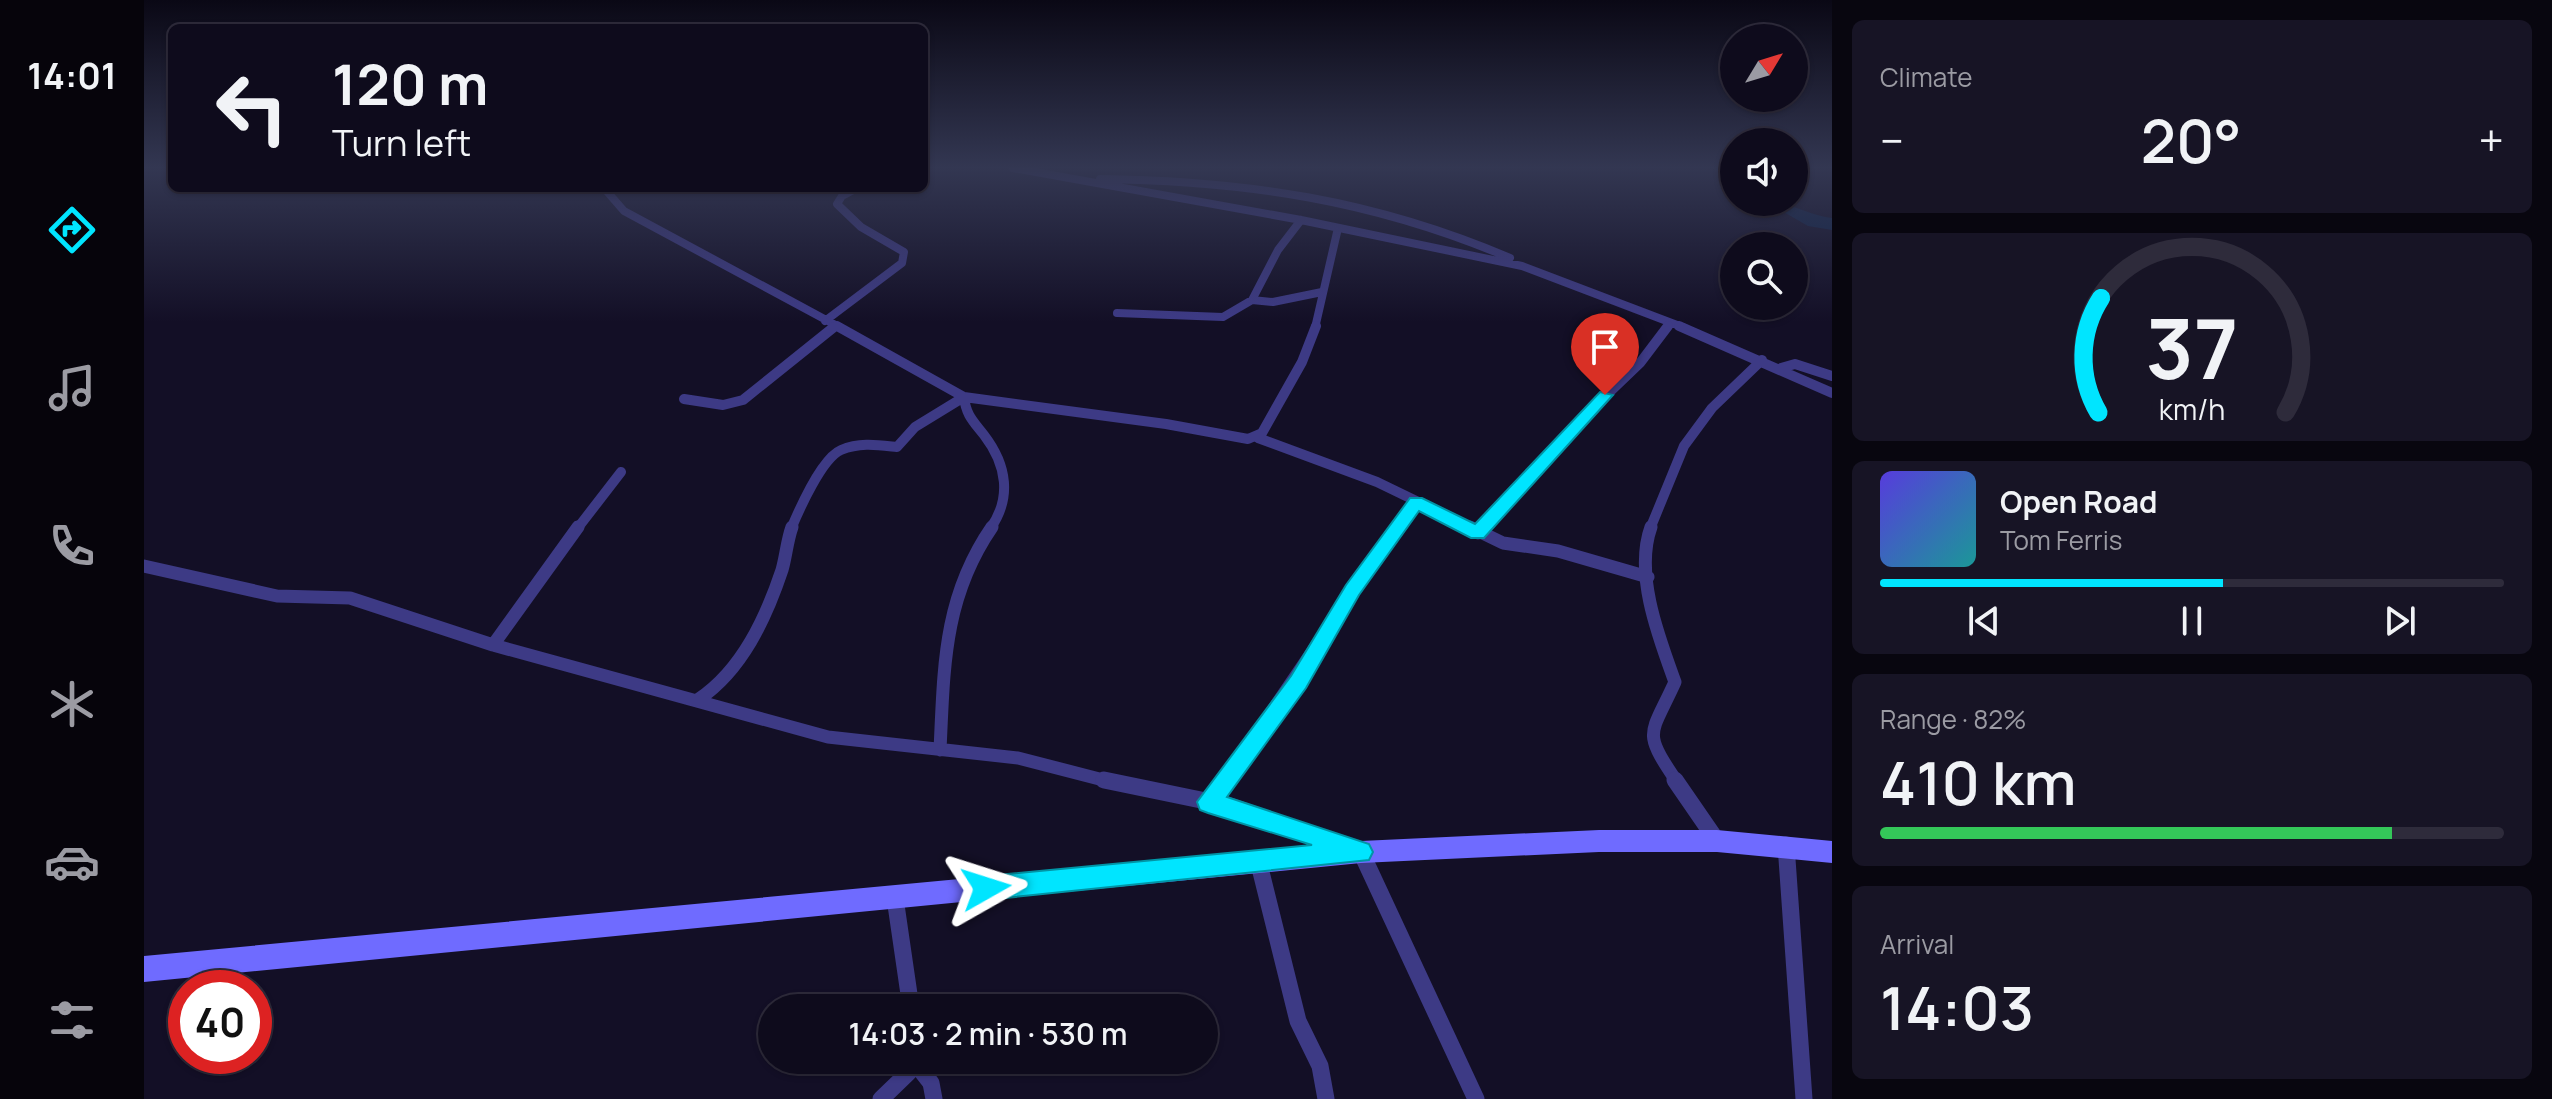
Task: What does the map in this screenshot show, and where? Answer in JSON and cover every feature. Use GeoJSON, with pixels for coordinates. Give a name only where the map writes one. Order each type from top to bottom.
{"type":"FeatureCollection","features":[{"type":"Feature","properties":{"kind":"street"},"geometry":{"type":"LineString","coordinates":[[637,219],[689,244],[964,397],[1258,438],[1377,482],[1503,543],[1558,551],[1648,577]]}},
{"type":"Feature","properties":{"kind":"street"},"geometry":{"type":"LineString","coordinates":[[684,399],[723,405],[743,400],[902,263],[904,252],[853,219]]}},
{"type":"Feature","properties":{"kind":"street"},"geometry":{"type":"LineString","coordinates":[[1297,219],[1522,266]]}},
{"type":"Feature","properties":{"kind":"street"},"geometry":{"type":"LineString","coordinates":[[1407,219],[1481,244],[1522,266],[1762,360],[1832,393]]}},
{"type":"Feature","properties":{"kind":"street"},"geometry":{"type":"LineString","coordinates":[[1252,300],[1278,250],[1301,220]]}},
{"type":"Feature","properties":{"kind":"street"},"geometry":{"type":"LineString","coordinates":[[1258,438],[1302,362],[1316,327],[1338,228]]}},
{"type":"Feature","properties":{"kind":"street"},"geometry":{"type":"LineString","coordinates":[[1117,313],[1214,318],[1252,300],[1273,302],[1322,292]]}},
{"type":"Feature","properties":{"kind":"street"},"geometry":{"type":"LineString","coordinates":[[1478,533],[1591,410],[1640,363],[1671,323]]}},
{"type":"Feature","properties":{"kind":"street"},"geometry":{"type":"LineString","coordinates":[[1717,841],[1652,745],[1652,732],[1675,682],[1661,643],[1648,577],[1649,532],[1684,446],[1712,408],[1762,360]]}},
{"type":"Feature","properties":{"kind":"street"},"geometry":{"type":"LineString","coordinates":[[1781,368],[1795,364],[1832,376]]}},
{"type":"Feature","properties":{"kind":"street"},"geometry":{"type":"LineString","coordinates":[[699,699],[722,685],[739,658],[781,571],[790,531],[802,505],[838,451],[865,444],[897,447],[915,427],[964,397]]}},
{"type":"Feature","properties":{"kind":"street"},"geometry":{"type":"LineString","coordinates":[[940,750],[945,640],[958,593],[972,560],[1000,515],[1006,484],[1004,471],[986,437],[966,414],[964,397]]}},
{"type":"Feature","properties":{"kind":"street"},"geometry":{"type":"LineString","coordinates":[[493,645],[537,586],[549,562],[621,472]]}},
{"type":"Feature","properties":{"kind":"street"},"geometry":{"type":"LineString","coordinates":[[1208,802],[1246,756],[1298,682],[1353,590],[1416,502]]}},
{"type":"Feature","properties":{"kind":"street"},"geometry":{"type":"LineString","coordinates":[[144,566],[277,596],[350,598],[493,645],[699,699],[828,737],[1018,758],[1208,802],[1265,818],[1361,852],[1476,1099]]}},
{"type":"Feature","properties":{"kind":"street"},"geometry":{"type":"LineString","coordinates":[[144,969],[1361,852],[1599,841],[1717,841],[1786,845],[1832,852]]}},
{"type":"Feature","properties":{"kind":"street"},"geometry":{"type":"LineString","coordinates":[[1786,845],[1804,1099]]}},
{"type":"Feature","properties":{"kind":"street"},"geometry":{"type":"LineString","coordinates":[[1258,860],[1298,1021],[1320,1066],[1326,1099]]}},
{"type":"Feature","properties":{"kind":"street"},"geometry":{"type":"LineString","coordinates":[[895,898],[909,994]]}},
{"type":"Feature","properties":{"kind":"street"},"geometry":{"type":"LineString","coordinates":[[881,1099],[907,1074]]}},
{"type":"Feature","properties":{"kind":"street"},"geometry":{"type":"LineString","coordinates":[[924,1074],[931,1083],[934,1099]]}},
{"type":"Feature","properties":{"kind":"waterway"},"geometry":{"type":"LineString","coordinates":[[1810,219],[1832,224]]}},
{"type":"Feature","properties":{"kind":"route"},"geometry":{"type":"LineString","coordinates":[[986,888],[1361,852],[1230,806],[1208,802],[1246,756],[1298,682],[1353,590],[1416,502],[1478,533],[1532,478],[1605,395]]}}]}
